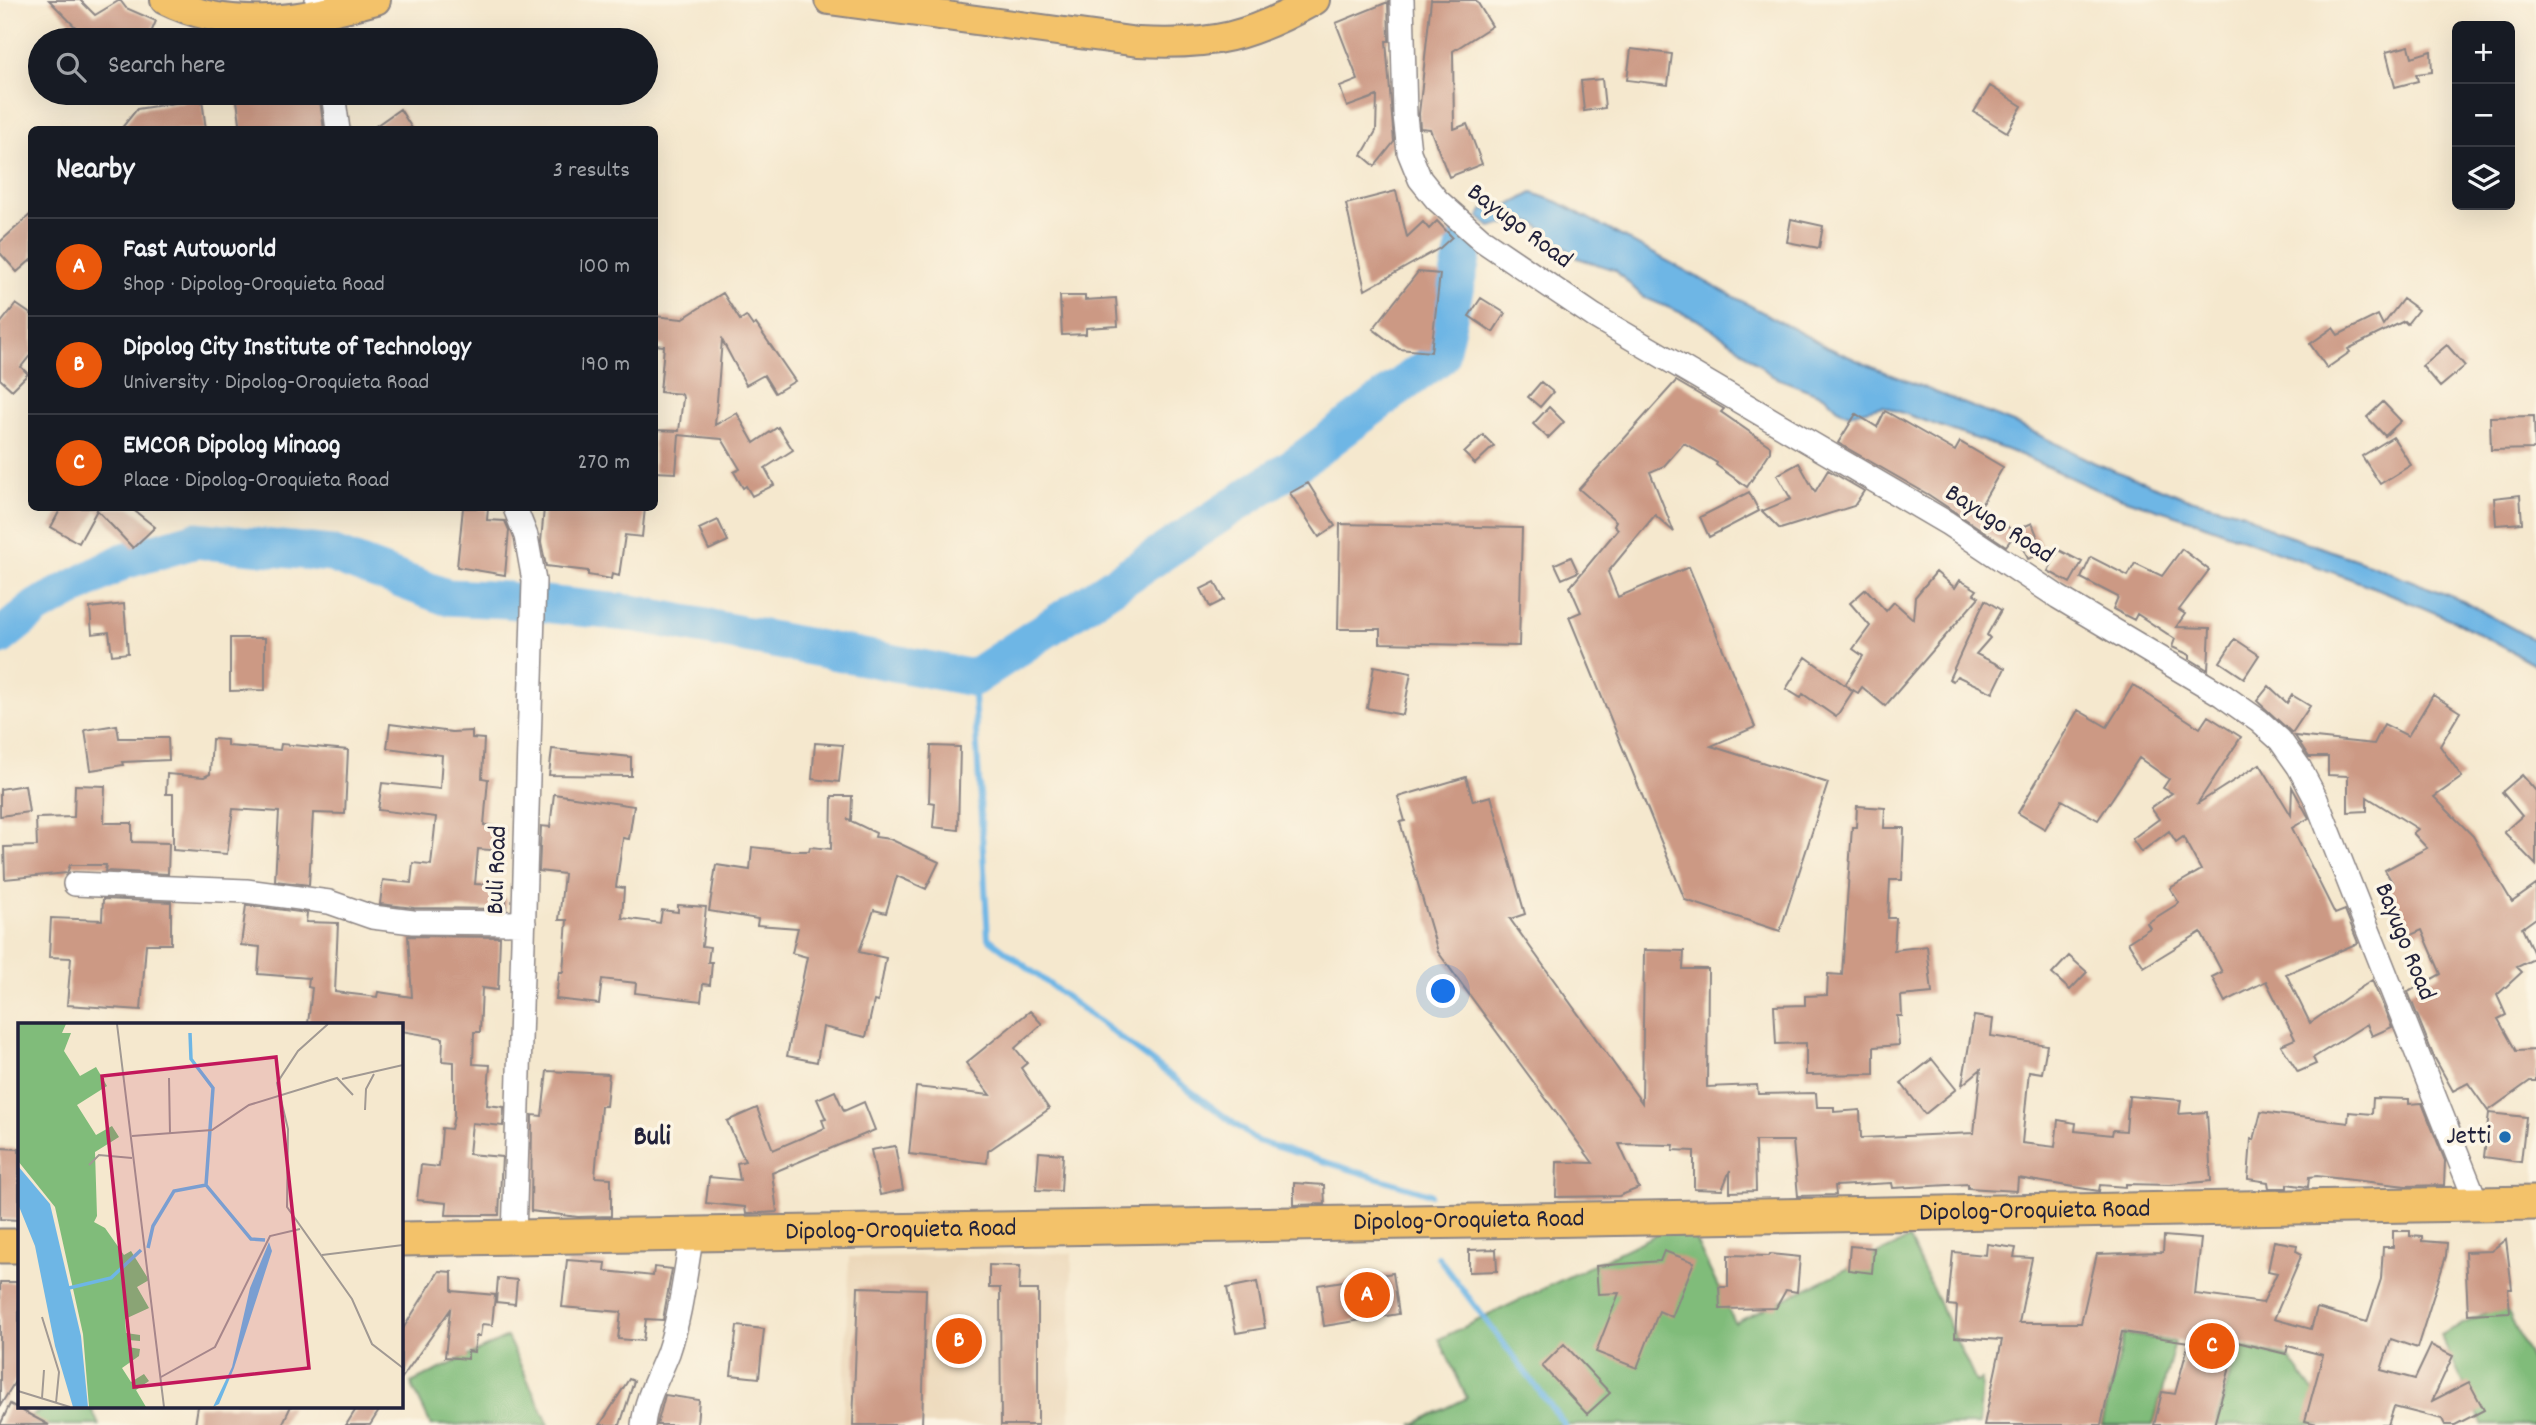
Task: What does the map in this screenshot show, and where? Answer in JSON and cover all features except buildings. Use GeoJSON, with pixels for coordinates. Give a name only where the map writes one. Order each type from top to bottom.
{"type":"FeatureCollection","features":[{"type":"Feature","properties":{"kind":"highway","name":"Dipolog-Oroquieta Road"},"geometry":{"type":"LineString","coordinates":[[402,1239],[2536,1203]]}},
{"type":"Feature","properties":{"kind":"highway"},"geometry":{"type":"LineString","coordinates":[[0,1246],[18,1246]]}},
{"type":"Feature","properties":{"kind":"main road"},"geometry":{"type":"LineString","coordinates":[[165,0],[208,18],[238,21],[321,18],[376,0]]}},
{"type":"Feature","properties":{"kind":"main road"},"geometry":{"type":"LineString","coordinates":[[829,0],[1138,42],[1180,44],[1215,42],[1250,32],[1315,0]]}},
{"type":"Feature","properties":{"kind":"street","name":"Bayugo Road"},"geometry":{"type":"LineString","coordinates":[[1402,0],[1405,115],[1409,152],[1420,179],[1437,200],[1482,240],[1594,316],[1947,523],[2058,597],[2222,695],[2259,721],[2280,740],[2316,799],[2477,1203]]}},
{"type":"Feature","properties":{"kind":"street"},"geometry":{"type":"LineString","coordinates":[[335,105],[337,126]]}},
{"type":"Feature","properties":{"kind":"street","name":"Buli Road"},"geometry":{"type":"LineString","coordinates":[[514,1237],[534,616],[534,581],[526,536],[516,511]]}},
{"type":"Feature","properties":{"kind":"street"},"geometry":{"type":"LineString","coordinates":[[75,884],[246,891],[329,902],[372,917],[413,922],[524,923]]}},
{"type":"Feature","properties":{"kind":"street"},"geometry":{"type":"LineString","coordinates":[[643,1425],[650,1389],[668,1353],[678,1315],[692,1234]]}},
{"type":"Feature","properties":{"kind":"shaded area"},"geometry":{"type":"Polygon","coordinates":[[[1072,1253],[1070,1425],[843,1425],[849,1257],[1072,1253]]]}},
{"type":"Feature","properties":{"kind":"green space"},"geometry":{"type":"Polygon","coordinates":[[[1686,1220],[1735,1323],[1909,1239],[1976,1382],[1982,1380],[1979,1425],[1412,1425],[1467,1398],[1439,1339],[1686,1220]]]}},
{"type":"Feature","properties":{"kind":"green space"},"geometry":{"type":"Polygon","coordinates":[[[2504,1304],[2536,1371],[2536,1425],[2483,1425],[2440,1335],[2504,1304]]]}},
{"type":"Feature","properties":{"kind":"green space"},"geometry":{"type":"Polygon","coordinates":[[[2124,1334],[2175,1342],[2153,1425],[2102,1425],[2124,1334]]]}},
{"type":"Feature","properties":{"kind":"green space"},"geometry":{"type":"Polygon","coordinates":[[[507,1337],[549,1425],[431,1425],[411,1383],[507,1337]]]}},
{"type":"Feature","properties":{"kind":"green space"},"geometry":{"type":"Polygon","coordinates":[[[2238,1346],[2288,1357],[2326,1409],[2334,1425],[2216,1425],[2238,1346]]]}},
{"type":"Feature","properties":{"kind":"green space"},"geometry":{"type":"Polygon","coordinates":[[[47,1408],[91,1408],[99,1425],[11,1425],[47,1408]]]}},
{"type":"Feature","properties":{"kind":"water"},"geometry":{"type":"Polygon","coordinates":[[[1532,193],[1558,202],[1825,346],[1872,367],[2023,427],[2095,463],[2186,498],[2244,513],[2274,531],[2372,565],[2465,602],[2536,641],[2536,665],[2459,623],[2386,592],[2197,522],[2095,489],[2021,455],[1883,406],[1849,414],[1839,410],[1826,397],[1772,376],[1734,344],[1696,319],[1643,297],[1615,270],[1578,258],[1537,225],[1525,220],[1490,227],[1479,217],[1483,210],[1503,209],[1532,193]]]}},
{"type":"Feature","properties":{"kind":"waterway"},"geometry":{"type":"LineString","coordinates":[[0,637],[37,607],[124,561],[196,540],[331,554],[446,597],[507,600],[637,614],[973,678],[1295,465],[1440,357],[1465,245]]}},
{"type":"Feature","properties":{"kind":"waterway"},"geometry":{"type":"LineString","coordinates":[[973,678],[988,938],[1257,1141],[1430,1194]]}},
{"type":"Feature","properties":{"kind":"waterway"},"geometry":{"type":"LineString","coordinates":[[1438,1257],[1565,1425]]}},
{"type":"Feature","properties":{"kind":"place","name":"Jetti"},"geometry":{"type":"Point","coordinates":[2505,1137]}},
{"type":"Feature","properties":{"kind":"place","name":"Fast Autoworld"},"geometry":{"type":"Point","coordinates":[1367,1295]}},
{"type":"Feature","properties":{"kind":"place","name":"Dipolog City Institute of Technology"},"geometry":{"type":"Point","coordinates":[959,1341]}},
{"type":"Feature","properties":{"kind":"place","name":"EMCOR Dipolog Minaog"},"geometry":{"type":"Point","coordinates":[2212,1346]}},
{"type":"Feature","properties":{"kind":"district","name":"Buli"},"geometry":{"type":"Point","coordinates":[652,1139]}}]}
